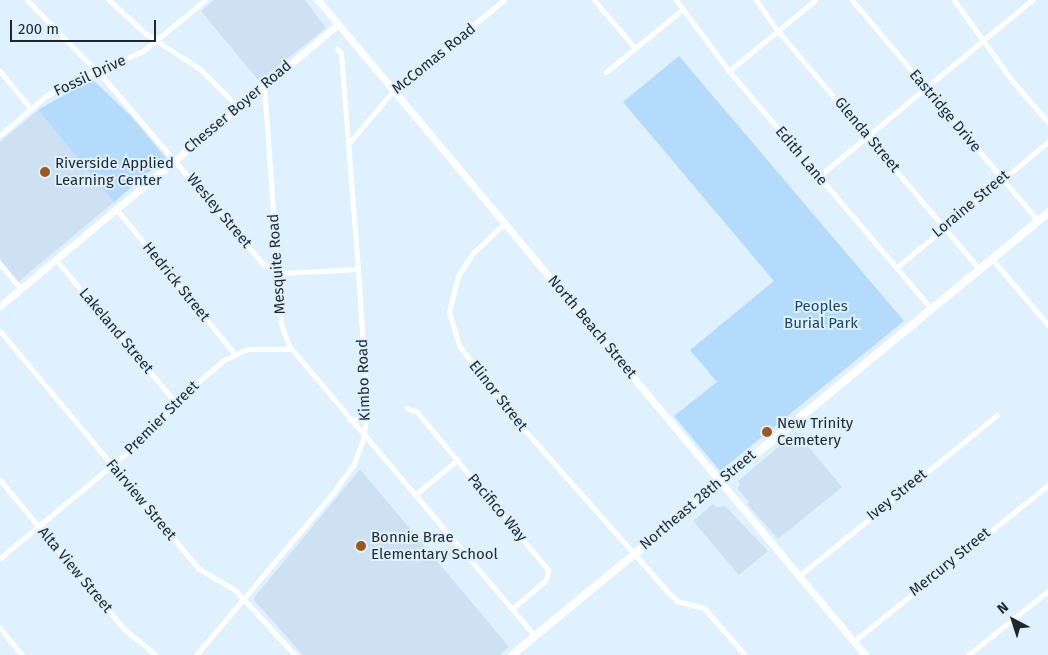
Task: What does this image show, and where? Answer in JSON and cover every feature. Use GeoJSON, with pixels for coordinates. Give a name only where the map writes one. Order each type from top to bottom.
{"type":"FeatureCollection","features":[{"type":"Feature","properties":{"kind":"main road","name":"North Beach Street"},"geometry":{"type":"LineString","coordinates":[[318,0],[865,655]]}},
{"type":"Feature","properties":{"kind":"main road","name":"Chesser Boyer Road"},"geometry":{"type":"LineString","coordinates":[[0,306],[338,24]]}},
{"type":"Feature","properties":{"kind":"main road","name":"Northeast 28th Street"},"geometry":{"type":"LineString","coordinates":[[512,655],[719,482],[1048,213]]}},
{"type":"Feature","properties":{"kind":"street","name":"Wesley Street"},"geometry":{"type":"LineString","coordinates":[[28,0],[94,72],[107,82],[176,159],[259,259],[278,272]]}},
{"type":"Feature","properties":{"kind":"street"},"geometry":{"type":"LineString","coordinates":[[109,0],[156,40],[200,68],[238,107]]}},
{"type":"Feature","properties":{"kind":"street","name":"Fossil Drive"},"geometry":{"type":"LineString","coordinates":[[0,135],[46,96],[94,72],[124,60],[156,40],[205,0]]}},
{"type":"Feature","properties":{"kind":"street","name":"McComas Road"},"geometry":{"type":"LineString","coordinates":[[348,144],[394,90],[504,0]]}},
{"type":"Feature","properties":{"kind":"street"},"geometry":{"type":"LineString","coordinates":[[594,0],[635,48]]}},
{"type":"Feature","properties":{"kind":"street","name":"Edith Lane"},"geometry":{"type":"LineString","coordinates":[[676,0],[729,71],[931,308]]}},
{"type":"Feature","properties":{"kind":"street","name":"Glenda Street"},"geometry":{"type":"LineString","coordinates":[[756,0],[778,31],[944,226],[979,270]]}},
{"type":"Feature","properties":{"kind":"street"},"geometry":{"type":"LineString","coordinates":[[729,71],[815,0]]}},
{"type":"Feature","properties":{"kind":"street","name":"Eastridge Drive"},"geometry":{"type":"LineString","coordinates":[[852,0],[1038,222]]}},
{"type":"Feature","properties":{"kind":"street"},"geometry":{"type":"LineString","coordinates":[[954,0],[983,43],[1048,122]]}},
{"type":"Feature","properties":{"kind":"street"},"geometry":{"type":"LineString","coordinates":[[818,177],[983,43],[1032,0]]}},
{"type":"Feature","properties":{"kind":"street"},"geometry":{"type":"LineString","coordinates":[[606,72],[682,10]]}},
{"type":"Feature","properties":{"kind":"street","name":"Kimbo Road"},"geometry":{"type":"LineString","coordinates":[[196,655],[244,600],[349,472],[364,436],[367,413],[358,269],[341,53],[337,49]]}},
{"type":"Feature","properties":{"kind":"street"},"geometry":{"type":"LineString","coordinates":[[0,71],[31,109]]}},
{"type":"Feature","properties":{"kind":"street","name":"Mesquite Road"},"geometry":{"type":"LineString","coordinates":[[264,86],[282,328],[290,349],[534,636]]}},
{"type":"Feature","properties":{"kind":"street","name":"Loraine Street"},"geometry":{"type":"LineString","coordinates":[[896,268],[944,226],[1048,142]]}},
{"type":"Feature","properties":{"kind":"street","name":"Hedrick Street"},"geometry":{"type":"LineString","coordinates":[[117,210],[234,353]]}},
{"type":"Feature","properties":{"kind":"street","name":"Elinor Street"},"geometry":{"type":"LineString","coordinates":[[505,223],[473,253],[458,276],[449,312],[452,328],[470,362],[521,426],[678,601],[704,608],[745,655]]}},
{"type":"Feature","properties":{"kind":"street"},"geometry":{"type":"LineString","coordinates":[[992,259],[1048,325]]}},
{"type":"Feature","properties":{"kind":"street","name":"Lakeland Street"},"geometry":{"type":"LineString","coordinates":[[56,260],[176,402]]}},
{"type":"Feature","properties":{"kind":"street"},"geometry":{"type":"LineString","coordinates":[[0,264],[21,289]]}},
{"type":"Feature","properties":{"kind":"street"},"geometry":{"type":"LineString","coordinates":[[278,272],[358,269]]}},
{"type":"Feature","properties":{"kind":"street","name":"Fairview Street"},"geometry":{"type":"LineString","coordinates":[[0,331],[198,569],[235,590],[295,655]]}},
{"type":"Feature","properties":{"kind":"street","name":"Premier Street"},"geometry":{"type":"LineString","coordinates":[[0,558],[153,431],[176,402],[234,353],[260,348],[290,349]]}},
{"type":"Feature","properties":{"kind":"street","name":"Pacifico Way"},"geometry":{"type":"LineString","coordinates":[[407,408],[417,412],[548,570],[546,580],[512,609]]}},
{"type":"Feature","properties":{"kind":"street"},"geometry":{"type":"LineString","coordinates":[[350,420],[359,419],[367,413]]}},
{"type":"Feature","properties":{"kind":"street","name":"Ivey Street"},"geometry":{"type":"LineString","coordinates":[[799,576],[997,415]]}},
{"type":"Feature","properties":{"kind":"street"},"geometry":{"type":"LineString","coordinates":[[415,494],[457,460]]}},
{"type":"Feature","properties":{"kind":"street","name":"Alta View Street"},"geometry":{"type":"LineString","coordinates":[[0,480],[124,629],[156,655]]}},
{"type":"Feature","properties":{"kind":"street","name":"Mercury Street"},"geometry":{"type":"LineString","coordinates":[[854,641],[1048,485]]}},
{"type":"Feature","properties":{"kind":"street"},"geometry":{"type":"LineString","coordinates":[[968,655],[1048,591]]}},
{"type":"Feature","properties":{"kind":"street"},"geometry":{"type":"LineString","coordinates":[[0,628],[22,655]]}},
{"type":"Feature","properties":{"kind":"shaded area"},"geometry":{"type":"Polygon","coordinates":[[[214,0],[305,0],[326,28],[259,81],[201,11],[214,0]]]}},
{"type":"Feature","properties":{"kind":"shaded area","name":"Riverside Applied Learning Center"},"geometry":{"type":"Polygon","coordinates":[[[38,110],[114,202],[18,282],[0,259],[0,142],[38,110]]]}},
{"type":"Feature","properties":{"kind":"shaded area"},"geometry":{"type":"Polygon","coordinates":[[[796,432],[842,487],[778,539],[747,504],[749,502],[737,488],[740,485],[738,481],[796,432]]]}},
{"type":"Feature","properties":{"kind":"shaded area","name":"Bonnie Brae Elementary School"},"geometry":{"type":"Polygon","coordinates":[[[360,469],[509,647],[499,655],[303,655],[253,599],[360,469]]]}},
{"type":"Feature","properties":{"kind":"shaded area"},"geometry":{"type":"Polygon","coordinates":[[[713,504],[716,507],[725,506],[768,551],[739,575],[693,521],[713,504]]]}},
{"type":"Feature","properties":{"kind":"green space","name":"Peoples Burial Park"},"geometry":{"type":"Polygon","coordinates":[[[679,56],[904,321],[720,471],[674,416],[717,382],[690,350],[774,281],[623,102],[679,56]]]}},
{"type":"Feature","properties":{"kind":"green space"},"geometry":{"type":"Polygon","coordinates":[[[92,79],[131,116],[166,158],[114,202],[38,110],[92,79]]]}},
{"type":"Feature","properties":{"kind":"place","name":"Riverside Applied Learning Center"},"geometry":{"type":"Point","coordinates":[45,172]}},
{"type":"Feature","properties":{"kind":"place","name":"New Trinity Cemetery"},"geometry":{"type":"Point","coordinates":[767,432]}},
{"type":"Feature","properties":{"kind":"place","name":"Bonnie Brae Elementary School"},"geometry":{"type":"Point","coordinates":[361,546]}}]}
